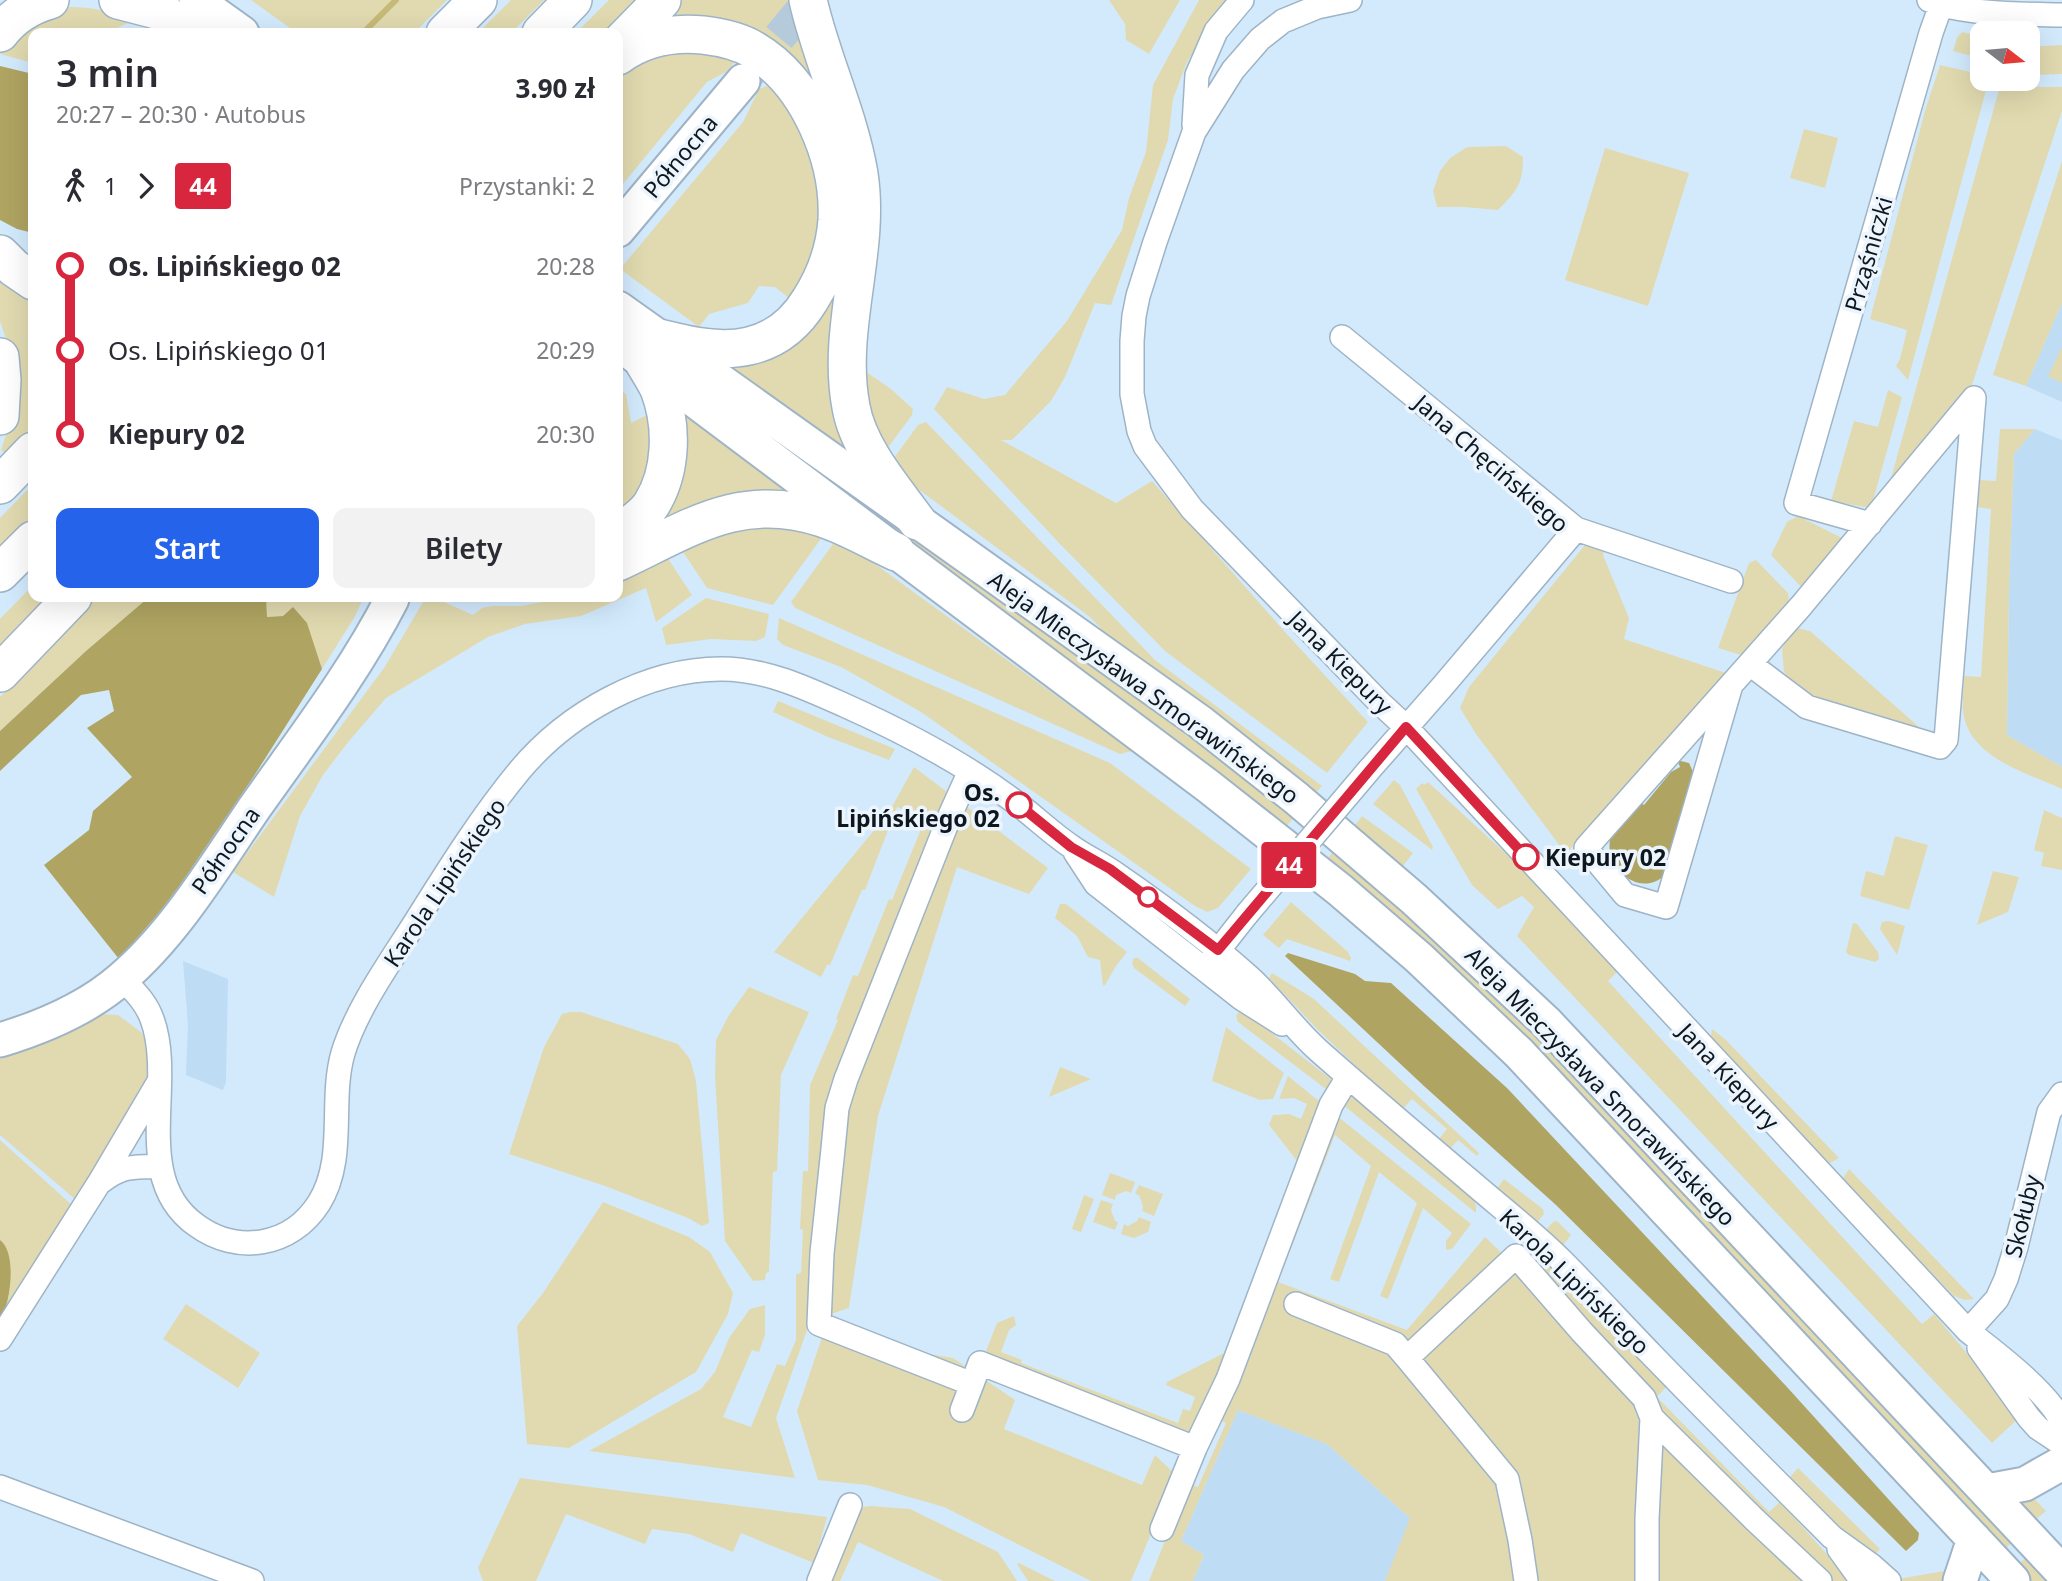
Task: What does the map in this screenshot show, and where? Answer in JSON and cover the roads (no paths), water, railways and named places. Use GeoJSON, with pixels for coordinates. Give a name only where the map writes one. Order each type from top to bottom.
{"type":"FeatureCollection","features":[{"type":"Feature","properties":{"kind":"main road"},"geometry":{"type":"LineString","coordinates":[[0,33],[23,11],[50,0]]}},
{"type":"Feature","properties":{"kind":"main road"},"geometry":{"type":"LineString","coordinates":[[118,0],[175,11],[227,28]]}},
{"type":"Feature","properties":{"kind":"main road"},"geometry":{"type":"LineString","coordinates":[[450,28],[478,0]]}},
{"type":"Feature","properties":{"kind":"main road"},"geometry":{"type":"LineString","coordinates":[[546,28],[573,0]]}},
{"type":"Feature","properties":{"kind":"main road"},"geometry":{"type":"LineString","coordinates":[[623,40],[662,0]]}},
{"type":"Feature","properties":{"kind":"main road"},"geometry":{"type":"LineString","coordinates":[[808,0],[838,95],[859,175],[861,217],[848,330],[851,408],[863,442],[875,463],[917,521]]}},
{"type":"Feature","properties":{"kind":"main road"},"geometry":{"type":"LineString","coordinates":[[623,53],[656,37],[676,34],[717,37],[754,50],[785,77],[813,116],[824,141],[836,195],[836,220],[827,268],[806,306],[779,334],[745,347],[640,347],[664,406],[667,458],[664,474],[649,507],[623,530]]}},
{"type":"Feature","properties":{"kind":"main road","name":"Północna"},"geometry":{"type":"LineString","coordinates":[[623,224],[743,81]]}},
{"type":"Feature","properties":{"kind":"main road"},"geometry":{"type":"LineString","coordinates":[[0,254],[28,278]]}},
{"type":"Feature","properties":{"kind":"main road","name":"Aleja Mieczysława Smorawińskiego"},"geometry":{"type":"LineString","coordinates":[[623,317],[640,347],[896,552],[1218,794],[1340,890],[1438,976],[1519,1053],[2013,1581]]}},
{"type":"Feature","properties":{"kind":"main road","name":"Aleja Mieczysława Smorawińskiego"},"geometry":{"type":"LineString","coordinates":[[640,347],[917,521],[1168,699],[1253,762],[1414,899],[1546,1022],[2062,1572]]}},
{"type":"Feature","properties":{"kind":"main road"},"geometry":{"type":"LineString","coordinates":[[0,357],[0,415]]}},
{"type":"Feature","properties":{"kind":"main road"},"geometry":{"type":"LineString","coordinates":[[0,485],[28,456]]}},
{"type":"Feature","properties":{"kind":"main road"},"geometry":{"type":"LineString","coordinates":[[623,560],[704,520],[726,513],[763,509],[822,518],[896,552]]}},
{"type":"Feature","properties":{"kind":"main road"},"geometry":{"type":"LineString","coordinates":[[0,573],[28,545]]}},
{"type":"Feature","properties":{"kind":"main road"},"geometry":{"type":"LineString","coordinates":[[0,673],[68,602]]}},
{"type":"Feature","properties":{"kind":"main road","name":"Północna"},"geometry":{"type":"LineString","coordinates":[[0,1040],[75,1010],[122,978],[155,946],[340,688],[390,602]]}},
{"type":"Feature","properties":{"kind":"main road"},"geometry":{"type":"LineString","coordinates":[[1987,1491],[2025,1484],[2062,1463]]}},
{"type":"Feature","properties":{"kind":"main road"},"geometry":{"type":"LineString","coordinates":[[1960,1581],[1974,1539]]}},
{"type":"Feature","properties":{"kind":"street"},"geometry":{"type":"LineString","coordinates":[[1194,132],[1198,75],[1216,31],[1242,0]]}},
{"type":"Feature","properties":{"kind":"street","name":"Jana Kiepury"},"geometry":{"type":"LineString","coordinates":[[1350,0],[1317,7],[1283,21],[1260,39],[1233,70],[1194,132],[1155,242],[1134,316],[1132,394],[1139,431],[1145,446],[1192,509],[1406,727],[1968,1331],[2012,1367],[2056,1410],[2062,1422]]}},
{"type":"Feature","properties":{"kind":"street"},"geometry":{"type":"LineString","coordinates":[[1935,3],[2005,14],[2062,15]]}},
{"type":"Feature","properties":{"kind":"street","name":"Prząśniczki"},"geometry":{"type":"LineString","coordinates":[[1870,524],[1796,503],[1931,33],[1935,3]]}},
{"type":"Feature","properties":{"kind":"street","name":"Jana Chęcińskiego"},"geometry":{"type":"LineString","coordinates":[[1211,959],[1576,529],[1342,337]]}},
{"type":"Feature","properties":{"kind":"street"},"geometry":{"type":"LineString","coordinates":[[1731,685],[1666,907],[1625,895],[1586,848],[1731,685],[1750,664],[1974,398],[1947,740],[1940,747],[1807,707],[1750,664]]}},
{"type":"Feature","properties":{"kind":"street"},"geometry":{"type":"LineString","coordinates":[[1576,529],[1731,581]]}},
{"type":"Feature","properties":{"kind":"street","name":"Karola Lipińskiego"},"geometry":{"type":"LineString","coordinates":[[122,978],[150,1012],[158,1047],[158,1144],[160,1166],[169,1190],[184,1214],[200,1229],[216,1237],[232,1242],[260,1244],[277,1239],[306,1220],[317,1206],[330,1179],[335,1157],[337,1091],[342,1056],[362,1011],[470,836],[522,768],[563,730],[612,697],[654,679],[694,670],[730,669],[764,673],[877,720],[970,771],[1013,800],[1071,847],[1096,884],[1211,959],[1255,982],[1305,1039],[1560,1259],[1832,1537],[1863,1581]]}},
{"type":"Feature","properties":{"kind":"street"},"geometry":{"type":"LineString","coordinates":[[970,771],[846,1079],[837,1108],[822,1253],[819,1324],[972,1384]]}},
{"type":"Feature","properties":{"kind":"street"},"geometry":{"type":"LineString","coordinates":[[1162,1529],[1195,1448],[1228,1379],[1331,1104],[1348,1077]]}},
{"type":"Feature","properties":{"kind":"street"},"geometry":{"type":"LineString","coordinates":[[0,1339],[160,1081]]}},
{"type":"Feature","properties":{"kind":"street","name":"Skołuby"},"geometry":{"type":"LineString","coordinates":[[1968,1331],[1997,1299],[2006,1279],[2017,1247],[2049,1112],[2062,1094]]}},
{"type":"Feature","properties":{"kind":"street"},"geometry":{"type":"LineString","coordinates":[[99,1183],[127,1167],[160,1166]]}},
{"type":"Feature","properties":{"kind":"street"},"geometry":{"type":"LineString","coordinates":[[1407,1358],[1516,1256],[1648,1408],[1754,1519],[1820,1581]]}},
{"type":"Feature","properties":{"kind":"street"},"geometry":{"type":"LineString","coordinates":[[1296,1304],[1395,1344],[1442,1398],[1507,1479],[1527,1581]]}},
{"type":"Feature","properties":{"kind":"street","name":"Jana Kiepury"},"geometry":{"type":"LineString","coordinates":[[1968,1331],[2029,1418],[2062,1444]]}},
{"type":"Feature","properties":{"kind":"street"},"geometry":{"type":"LineString","coordinates":[[962,1410],[980,1363],[1195,1448]]}},
{"type":"Feature","properties":{"kind":"street"},"geometry":{"type":"LineString","coordinates":[[1647,1581],[1648,1408],[1669,1372]]}},
{"type":"Feature","properties":{"kind":"street"},"geometry":{"type":"LineString","coordinates":[[0,1487],[252,1581]]}},
{"type":"Feature","properties":{"kind":"street"},"geometry":{"type":"LineString","coordinates":[[819,1581],[850,1505]]}},
{"type":"Feature","properties":{"kind":"street","name":"Karola Lipińskiego"},"geometry":{"type":"LineString","coordinates":[[1832,1537],[1889,1581]]}},
{"type":"Feature","properties":{"kind":"waterway"},"geometry":{"type":"LineString","coordinates":[[368,28],[396,0]]}},
{"type":"Feature","properties":{"kind":"tunnel"},"geometry":{"type":"LineString","coordinates":[[747,76],[810,0]]}},
{"type":"Feature","properties":{"kind":"place","name":"Os. Lipińskiego 02"},"geometry":{"type":"Point","coordinates":[1019,805]}},
{"type":"Feature","properties":{"kind":"place","name":"Kiepury 02"},"geometry":{"type":"Point","coordinates":[1526,857]}}]}
